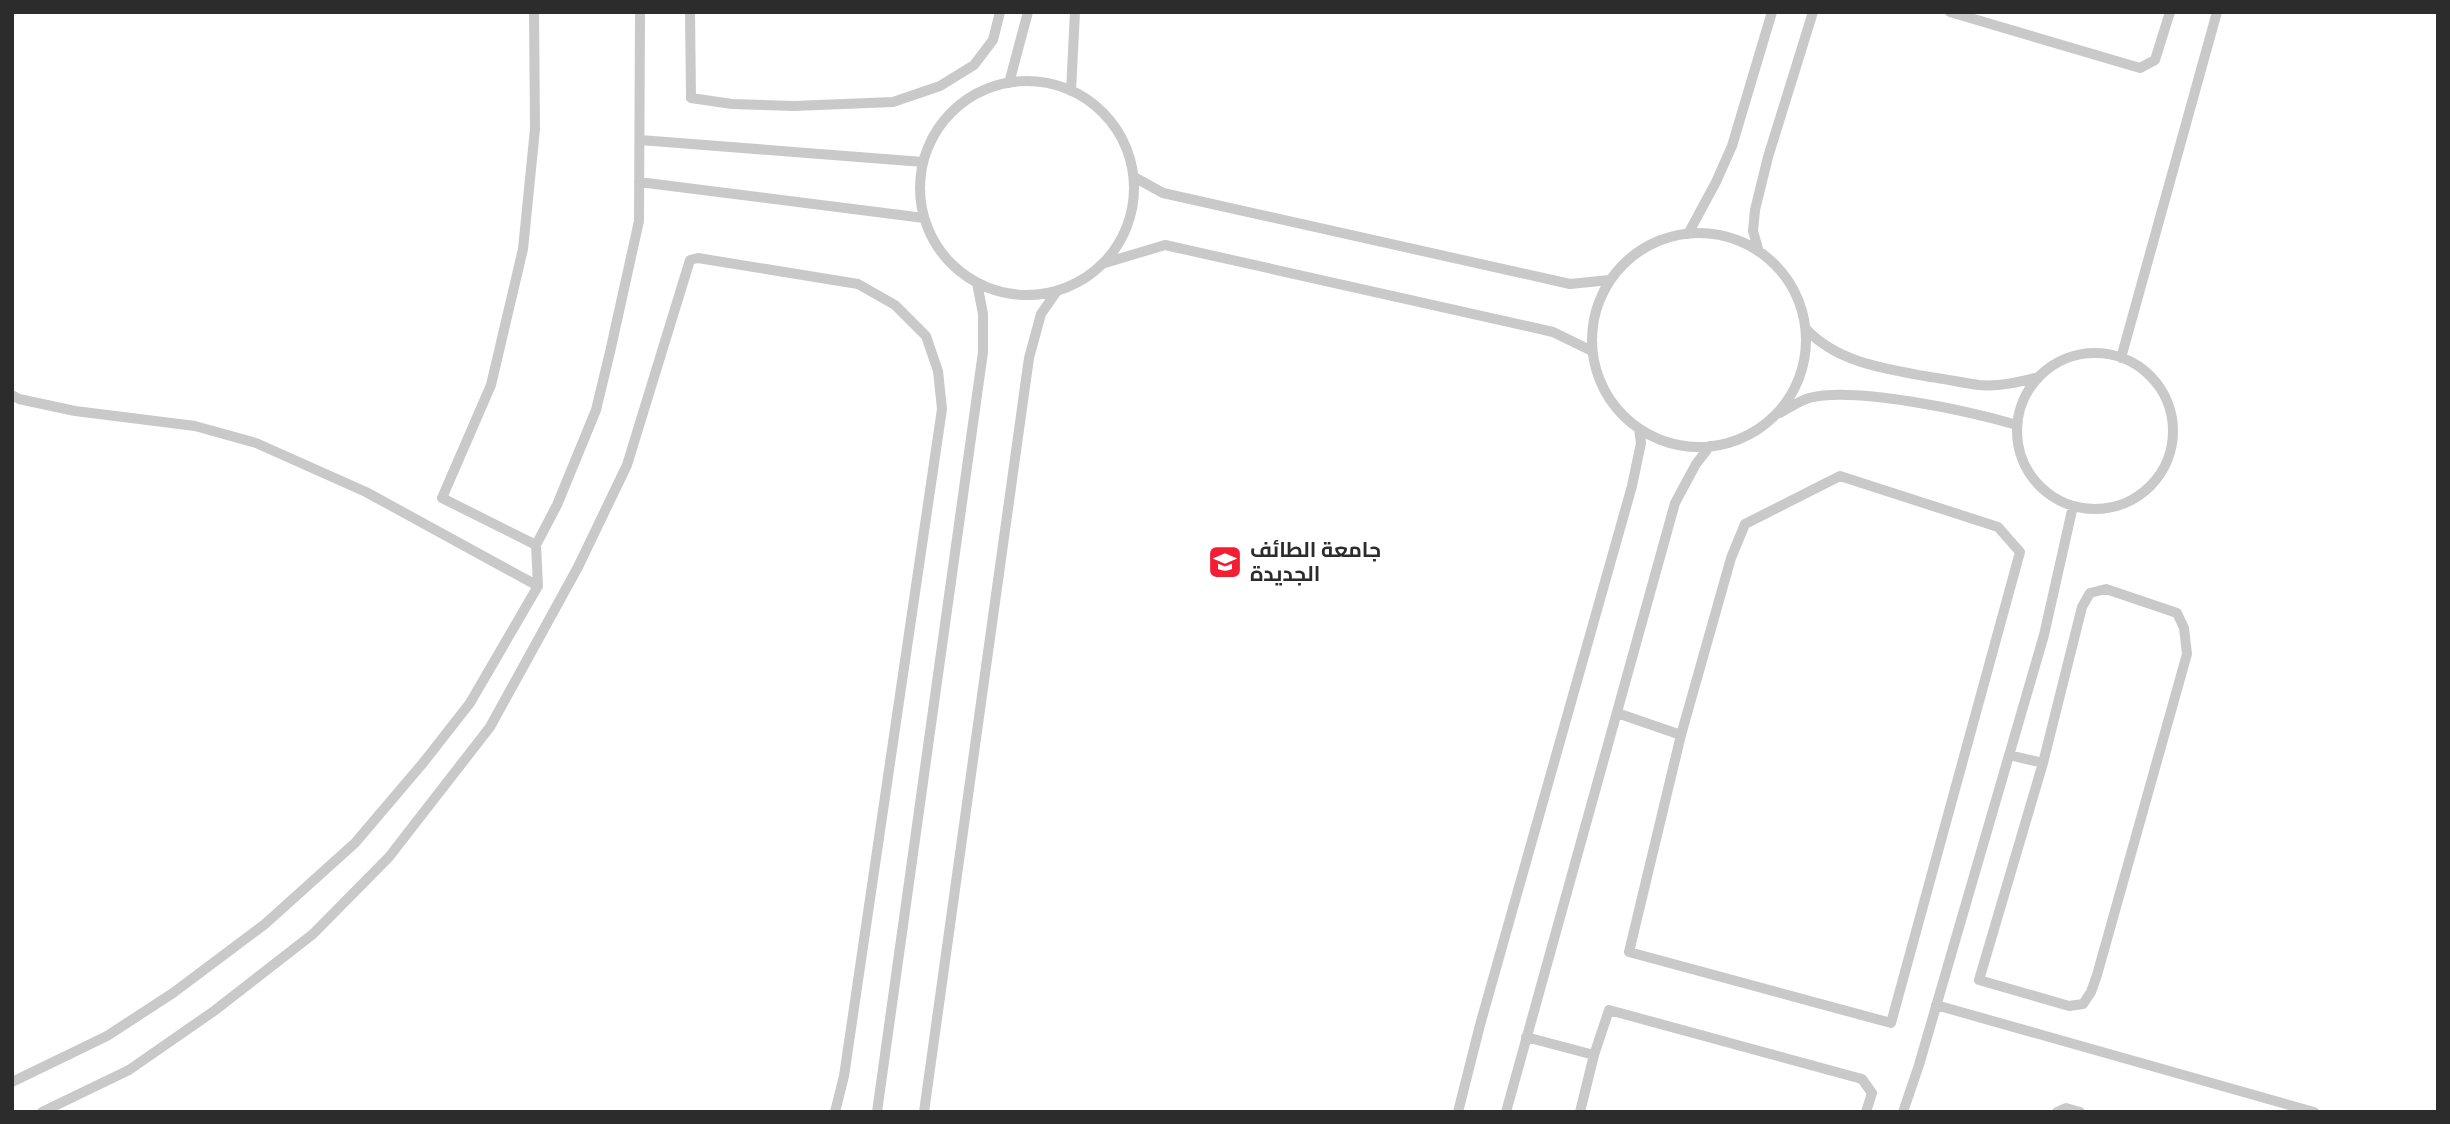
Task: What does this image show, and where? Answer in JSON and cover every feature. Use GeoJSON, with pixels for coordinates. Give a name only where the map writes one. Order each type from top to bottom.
{"type":"FeatureCollection","features":[{"type":"Feature","properties":{"kind":"lane"},"geometry":{"type":"LineString","coordinates":[[534,12],[535,129],[523,249],[491,385],[442,498],[536,545]]}},
{"type":"Feature","properties":{"kind":"lane"},"geometry":{"type":"LineString","coordinates":[[12,1082],[107,1036],[173,993],[265,924],[355,843],[470,703],[538,586],[536,545],[557,505],[596,410],[639,221],[640,12]]}},
{"type":"Feature","properties":{"kind":"lane"},"geometry":{"type":"LineString","coordinates":[[690,12],[691,98],[732,104],[794,106],[893,102],[940,86],[974,65],[993,40],[1000,12]]}},
{"type":"Feature","properties":{"kind":"lane"},"geometry":{"type":"LineString","coordinates":[[1009,83],[1028,12]]}},
{"type":"Feature","properties":{"kind":"lane"},"geometry":{"type":"LineString","coordinates":[[1072,91],[1075,12]]}},
{"type":"Feature","properties":{"kind":"lane"},"geometry":{"type":"LineString","coordinates":[[1688,234],[1716,183],[1732,146],[1772,12]]}},
{"type":"Feature","properties":{"kind":"lane"},"geometry":{"type":"LineString","coordinates":[[1759,252],[1752,231],[1755,210],[1813,12]]}},
{"type":"Feature","properties":{"kind":"lane"},"geometry":{"type":"LineString","coordinates":[[1950,12],[2140,68],[2155,60],[2171,12]]}},
{"type":"Feature","properties":{"kind":"lane"},"geometry":{"type":"LineString","coordinates":[[2121,358],[2217,12]]}},
{"type":"Feature","properties":{"kind":"lane"},"geometry":{"type":"LineString","coordinates":[[1035,82],[1072,91],[1102,111],[1115,126],[1131,159],[1135,177],[1132,214],[1126,232],[1105,263],[1090,275],[1057,291],[1020,295],[1001,292],[977,283],[940,251],[924,218],[920,181],[923,162],[938,128],[950,114],[980,92],[1009,83],[1035,82]]}},
{"type":"Feature","properties":{"kind":"lane"},"geometry":{"type":"LineString","coordinates":[[640,140],[923,162]]}},
{"type":"Feature","properties":{"kind":"lane"},"geometry":{"type":"LineString","coordinates":[[1135,177],[1163,193],[1570,284],[1610,280]]}},
{"type":"Feature","properties":{"kind":"lane"},"geometry":{"type":"LineString","coordinates":[[639,182],[924,218]]}},
{"type":"Feature","properties":{"kind":"lane"},"geometry":{"type":"LineString","coordinates":[[1688,234],[1725,236],[1743,242],[1759,252],[1774,263],[1796,293],[1806,329],[1806,348],[1797,384],[1776,414],[1762,427],[1728,443],[1710,446],[1672,444],[1639,429],[1624,417],[1607,395],[1595,369],[1592,351],[1595,314],[1610,280],[1622,266],[1652,244],[1688,234]]}},
{"type":"Feature","properties":{"kind":"lane"},"geometry":{"type":"LineString","coordinates":[[1105,263],[1165,245],[1553,332],[1592,351]]}},
{"type":"Feature","properties":{"kind":"lane"},"geometry":{"type":"LineString","coordinates":[[42,1112],[129,1070],[214,1011],[313,934],[389,856],[482,737],[547,625],[627,465],[690,260],[698,258],[858,284],[894,305],[926,336],[938,370],[942,409],[844,1076],[835,1112]]}},
{"type":"Feature","properties":{"kind":"lane"},"geometry":{"type":"LineString","coordinates":[[877,1112],[983,352],[983,314],[977,283]]}},
{"type":"Feature","properties":{"kind":"lane"},"geometry":{"type":"LineString","coordinates":[[924,1112],[1029,358],[1041,314],[1057,291]]}},
{"type":"Feature","properties":{"kind":"lane"},"geometry":{"type":"LineString","coordinates":[[1806,329],[1819,343],[1839,355],[1886,369],[1980,385],[2012,383],[2039,377]]}},
{"type":"Feature","properties":{"kind":"lane"},"geometry":{"type":"LineString","coordinates":[[2101,353],[2121,358],[2150,375],[2166,397],[2173,423],[2171,450],[2160,475],[2151,486],[2129,502],[2103,509],[2073,506],[2051,496],[2031,477],[2020,453],[2017,425],[2023,399],[2039,377],[2061,361],[2074,356],[2101,353]]}},
{"type":"Feature","properties":{"kind":"lane"},"geometry":{"type":"LineString","coordinates":[[1776,414],[1808,399],[1838,394],[1945,409],[2017,425]]}},
{"type":"Feature","properties":{"kind":"lane"},"geometry":{"type":"LineString","coordinates":[[12,395],[19,399],[75,411],[195,426],[256,443],[366,492],[538,586]]}},
{"type":"Feature","properties":{"kind":"lane"},"geometry":{"type":"LineString","coordinates":[[1458,1112],[1632,486],[1641,443],[1639,429]]}},
{"type":"Feature","properties":{"kind":"lane"},"geometry":{"type":"LineString","coordinates":[[1506,1112],[1675,503],[1696,464],[1710,446]]}},
{"type":"Feature","properties":{"kind":"lane"},"geometry":{"type":"LineString","coordinates":[[1840,476],[1998,527],[2020,552],[1891,1024],[1629,953],[1681,735],[1731,558],[1745,524],[1840,476]]}},
{"type":"Feature","properties":{"kind":"lane"},"geometry":{"type":"LineString","coordinates":[[1903,1112],[2044,635],[2073,506]]}},
{"type":"Feature","properties":{"kind":"lane"},"geometry":{"type":"LineString","coordinates":[[2106,589],[2177,613],[2184,628],[2187,654],[2094,984],[2083,1004],[2069,1006],[1979,981],[2043,763],[2082,607],[2090,593],[2106,589]]}},
{"type":"Feature","properties":{"kind":"lane"},"geometry":{"type":"LineString","coordinates":[[1617,713],[1681,735]]}},
{"type":"Feature","properties":{"kind":"lane"},"geometry":{"type":"LineString","coordinates":[[2009,755],[2043,763]]}},
{"type":"Feature","properties":{"kind":"lane"},"geometry":{"type":"LineString","coordinates":[[1936,1005],[2314,1112]]}},
{"type":"Feature","properties":{"kind":"lane"},"geometry":{"type":"LineString","coordinates":[[1580,1112],[1594,1055],[1609,1010],[1862,1079],[1872,1093],[1866,1112]]}},
{"type":"Feature","properties":{"kind":"lane"},"geometry":{"type":"LineString","coordinates":[[1526,1037],[1594,1055]]}},
{"type":"Feature","properties":{"kind":"lane"},"geometry":{"type":"LineString","coordinates":[[2057,1112],[2066,1108],[2080,1112]]}},
{"type":"Feature","properties":{"kind":"place","name":"جامعة الطائف الجديدة"},"geometry":{"type":"Point","coordinates":[1225,562]}}]}
